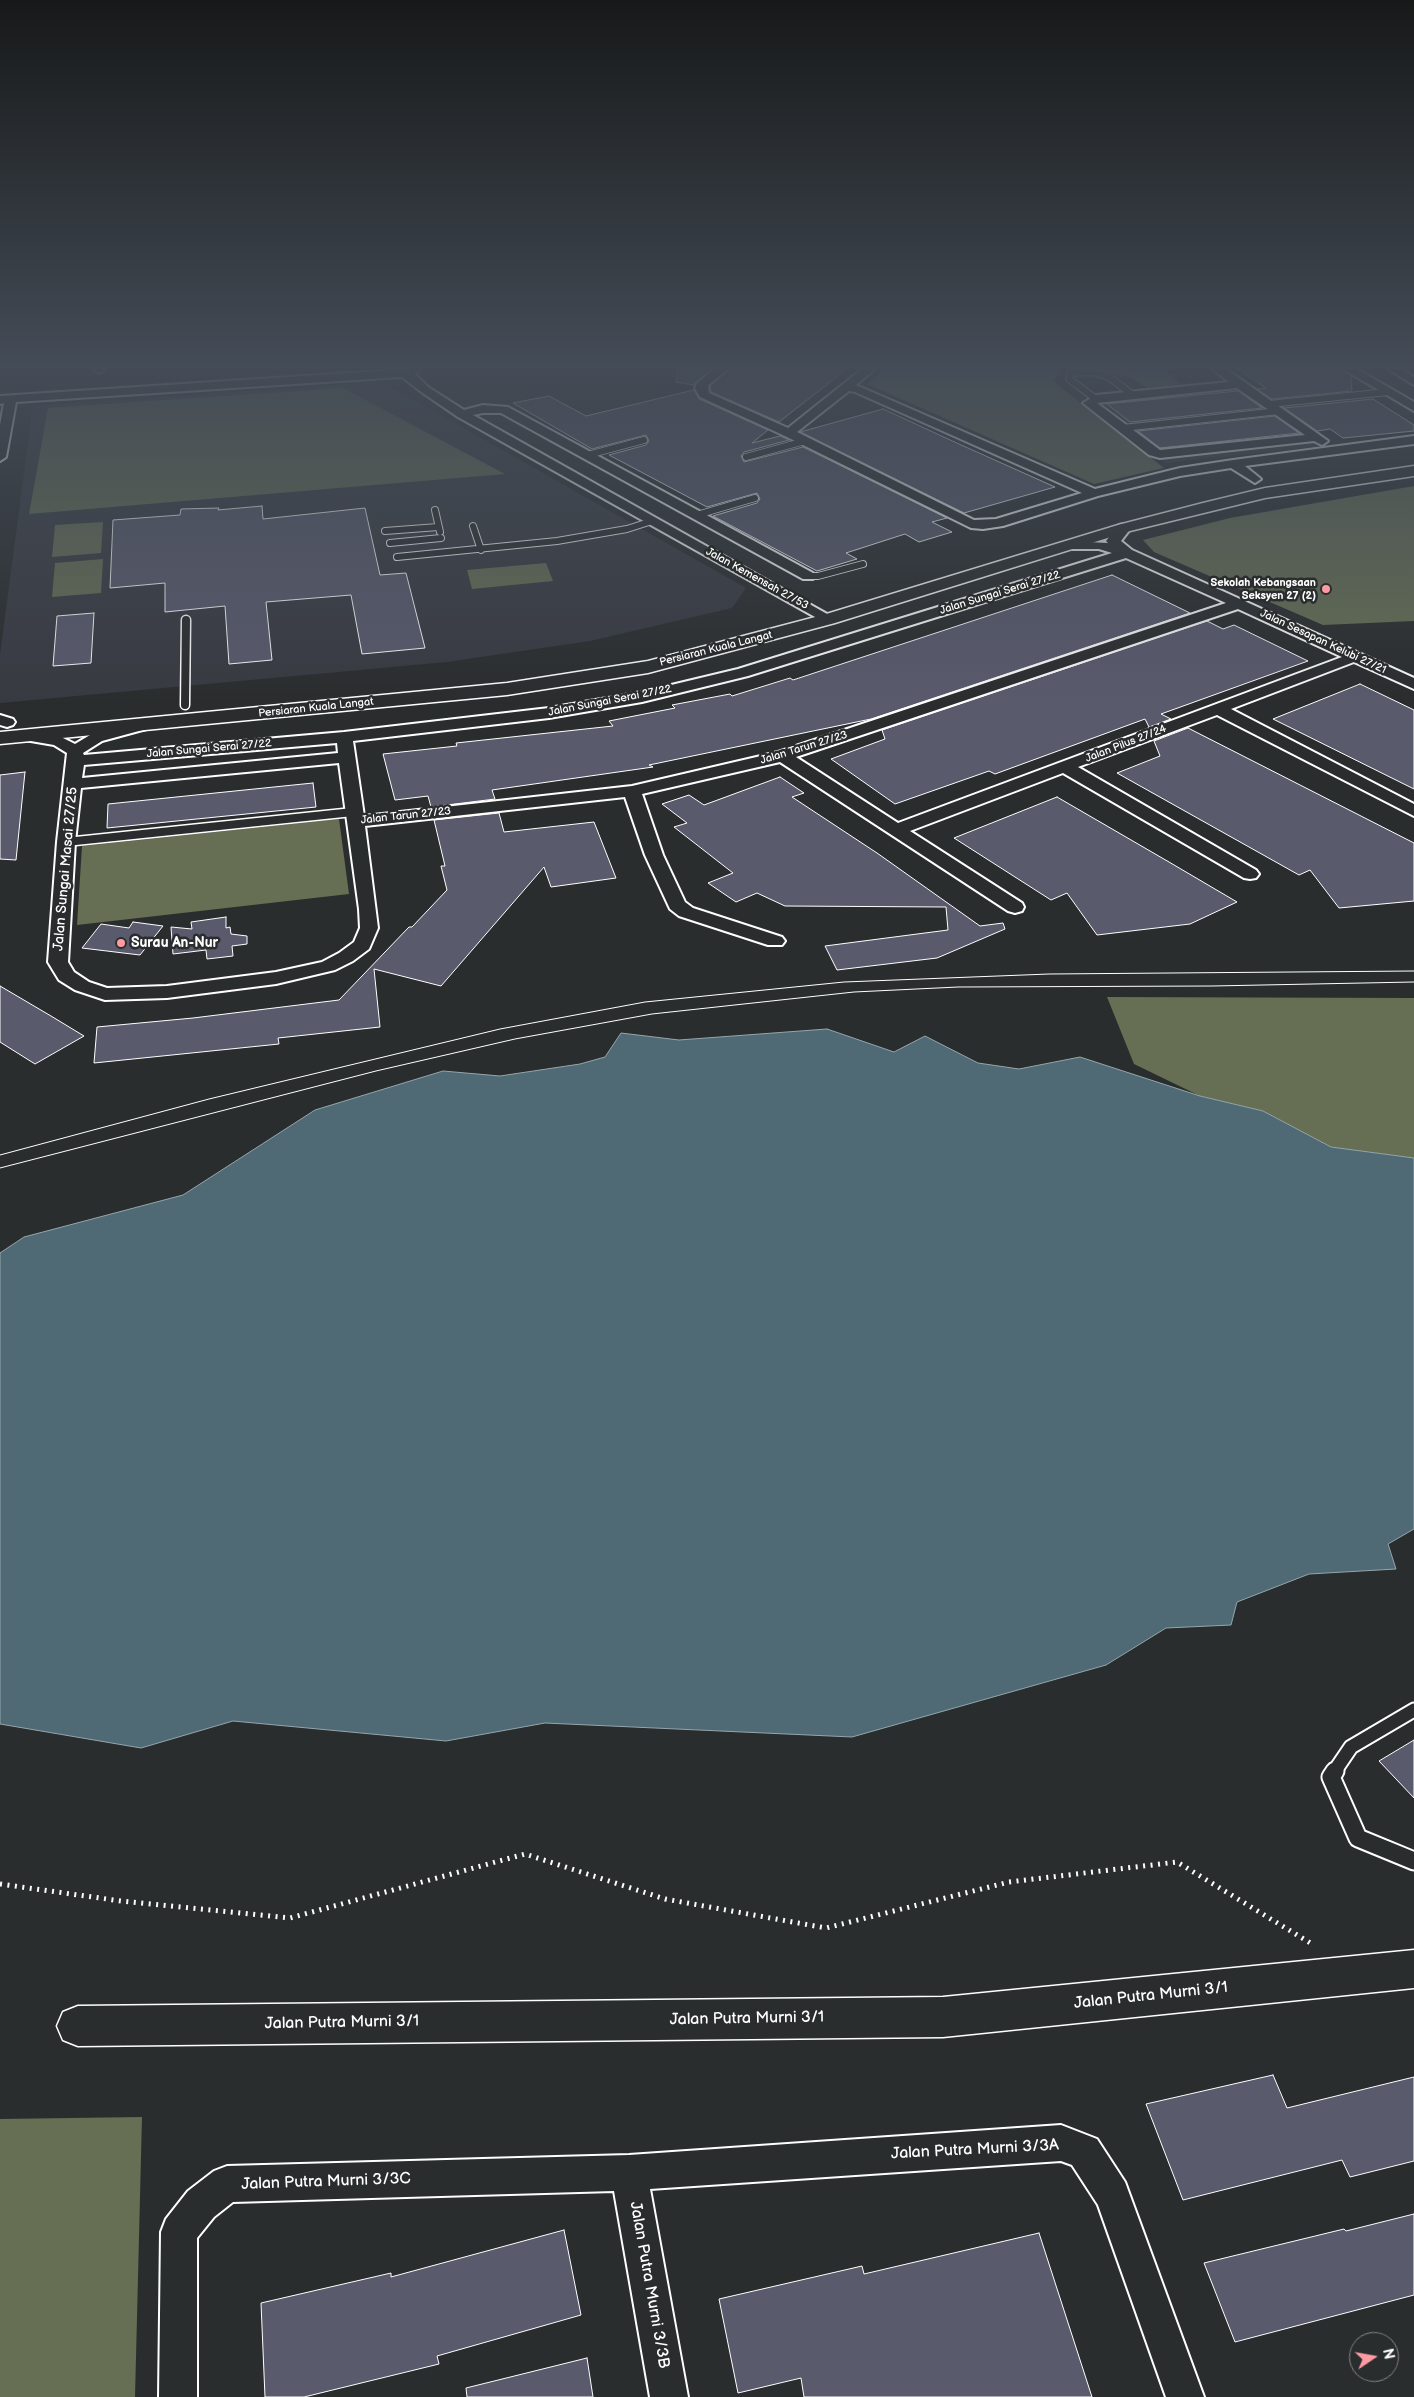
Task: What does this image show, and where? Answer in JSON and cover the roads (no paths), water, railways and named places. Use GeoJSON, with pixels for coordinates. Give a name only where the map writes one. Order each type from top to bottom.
{"type":"FeatureCollection","features":[{"type":"Feature","properties":{"kind":"main road"},"geometry":{"type":"LineString","coordinates":[[1236,483],[1247,481]]}},
{"type":"Feature","properties":{"kind":"main road","name":"Persiaran Kuala Langat"},"geometry":{"type":"LineString","coordinates":[[2,726],[25,736],[497,690],[578,679],[694,656],[827,610],[1124,528],[1265,493],[1347,481]]}},
{"type":"Feature","properties":{"kind":"main road","name":"Persiaran Kuala Langat"},"geometry":{"type":"LineString","coordinates":[[741,624],[807,606],[827,610]]}},
{"type":"Feature","properties":{"kind":"main road","name":"Persiaran Kuala Langat"},"geometry":{"type":"LineString","coordinates":[[2,726],[532,671],[636,651]]}},
{"type":"Feature","properties":{"kind":"main road","name":"Jalan Putra Murni 3/1"},"geometry":{"type":"LineString","coordinates":[[78,2026],[943,2017],[1414,1969]]}},
{"type":"Feature","properties":{"kind":"street","name":"Jalan Kemensah 27/53"},"geometry":{"type":"LineString","coordinates":[[581,481],[807,606]]}},
{"type":"Feature","properties":{"kind":"street"},"geometry":{"type":"LineString","coordinates":[[635,481],[808,576]]}},
{"type":"Feature","properties":{"kind":"street"},"geometry":{"type":"LineString","coordinates":[[885,481],[971,524],[998,523],[1094,493],[1144,481]]}},
{"type":"Feature","properties":{"kind":"street"},"geometry":{"type":"LineString","coordinates":[[1066,481],[1094,493]]}},
{"type":"Feature","properties":{"kind":"street"},"geometry":{"type":"LineString","coordinates":[[1124,528],[1113,541],[1127,554]]}},
{"type":"Feature","properties":{"kind":"street","name":"Jalan Sesapan Kelubi 27/21"},"geometry":{"type":"LineString","coordinates":[[1068,545],[1100,545],[1127,554],[1414,684]]}},
{"type":"Feature","properties":{"kind":"street","name":"Jalan Sungai Serai 27/22"},"geometry":{"type":"LineString","coordinates":[[76,756],[344,737],[549,713],[651,694],[752,670],[1127,554]]}},
{"type":"Feature","properties":{"kind":"street","name":"Jalan Tarun 27/23"},"geometry":{"type":"LineString","coordinates":[[354,817],[632,791],[783,756],[1238,604]]}},
{"type":"Feature","properties":{"kind":"street","name":"Jalan Pilus 27/24"},"geometry":{"type":"LineString","coordinates":[[897,830],[1355,657]]}},
{"type":"Feature","properties":{"kind":"street"},"geometry":{"type":"LineString","coordinates":[[1218,709],[1414,811]]}},
{"type":"Feature","properties":{"kind":"street"},"geometry":{"type":"LineString","coordinates":[[25,736],[59,741],[76,756],[96,738],[144,725]]}},
{"type":"Feature","properties":{"kind":"street","name":"Jalan Sungai Masai 27/25"},"geometry":{"type":"LineString","coordinates":[[76,756],[66,842],[58,962],[66,976],[82,986],[105,994],[167,992],[276,978],[310,971],[346,957],[362,945],[369,928],[344,737]]}},
{"type":"Feature","properties":{"kind":"street"},"geometry":{"type":"LineString","coordinates":[[783,756],[1014,907]]}},
{"type":"Feature","properties":{"kind":"street"},"geometry":{"type":"LineString","coordinates":[[73,784],[346,757]]}},
{"type":"Feature","properties":{"kind":"street"},"geometry":{"type":"LineString","coordinates":[[1065,767],[1250,874]]}},
{"type":"Feature","properties":{"kind":"street"},"geometry":{"type":"LineString","coordinates":[[632,791],[654,855],[677,905],[686,912],[775,941]]}},
{"type":"Feature","properties":{"kind":"street","name":"Jalan Putra Murni 3/3A"},"geometry":{"type":"LineString","coordinates":[[628,2173],[1060,2143],[1084,2152],[1112,2195],[1185,2397]]}},
{"type":"Feature","properties":{"kind":"street","name":"Jalan Putra Murni 3/3C"},"geometry":{"type":"LineString","coordinates":[[178,2397],[180,2232],[201,2204],[227,2184],[628,2173]]}},
{"type":"Feature","properties":{"kind":"street","name":"Jalan Putra Murni 3/3B"},"geometry":{"type":"LineString","coordinates":[[628,2173],[669,2397]]}},
{"type":"Feature","properties":{"kind":"lane"},"geometry":{"type":"LineString","coordinates":[[697,515],[755,498]]}},
{"type":"Feature","properties":{"kind":"lane"},"geometry":{"type":"LineString","coordinates":[[435,510],[444,554]]}},
{"type":"Feature","properties":{"kind":"lane"},"geometry":{"type":"LineString","coordinates":[[396,558],[481,550],[627,529],[652,521]]}},
{"type":"Feature","properties":{"kind":"lane"},"geometry":{"type":"LineString","coordinates":[[473,526],[481,550]]}},
{"type":"Feature","properties":{"kind":"lane"},"geometry":{"type":"LineString","coordinates":[[385,531],[438,527]]}},
{"type":"Feature","properties":{"kind":"lane"},"geometry":{"type":"LineString","coordinates":[[390,543],[441,538]]}},
{"type":"Feature","properties":{"kind":"lane"},"geometry":{"type":"LineString","coordinates":[[808,576],[818,576],[862,564]]}},
{"type":"Feature","properties":{"kind":"lane"},"geometry":{"type":"LineString","coordinates":[[185,706],[186,620]]}},
{"type":"Feature","properties":{"kind":"lane"},"geometry":{"type":"LineString","coordinates":[[66,842],[354,817]]}},
{"type":"Feature","properties":{"kind":"lane"},"geometry":{"type":"LineString","coordinates":[[1414,1710],[1351,1747],[1330,1777],[1358,1838],[1414,1861]]}},
{"type":"Feature","properties":{"kind":"water"},"geometry":{"type":"Polygon","coordinates":[[[827,1029],[894,1052],[925,1036],[978,1063],[1019,1069],[1080,1057],[1200,1096],[1263,1111],[1331,1147],[1414,1158],[1414,1529],[1388,1544],[1396,1569],[1309,1574],[1237,1602],[1231,1625],[1166,1628],[1106,1665],[852,1737],[545,1723],[446,1741],[233,1721],[141,1748],[0,1724],[0,1253],[24,1237],[183,1195],[315,1110],[443,1071],[500,1076],[580,1064],[605,1057],[621,1033],[679,1040],[827,1029]]]}},
{"type":"Feature","properties":{"kind":"tram line"},"geometry":{"type":"LineString","coordinates":[[0,1155],[209,1099],[500,1029],[645,1002],[844,982],[1049,974],[1414,971]]}},
{"type":"Feature","properties":{"kind":"tram line"},"geometry":{"type":"LineString","coordinates":[[0,1168],[376,1071],[515,1039],[652,1014],[854,992],[958,987],[1212,986],[1414,982]]}},
{"type":"Feature","properties":{"kind":"place","name":"Sekolah Kebangsaan Seksyen 27 (2)"},"geometry":{"type":"Point","coordinates":[1326,589]}},
{"type":"Feature","properties":{"kind":"place","name":"Surau An-Nur"},"geometry":{"type":"Point","coordinates":[121,943]}}]}
